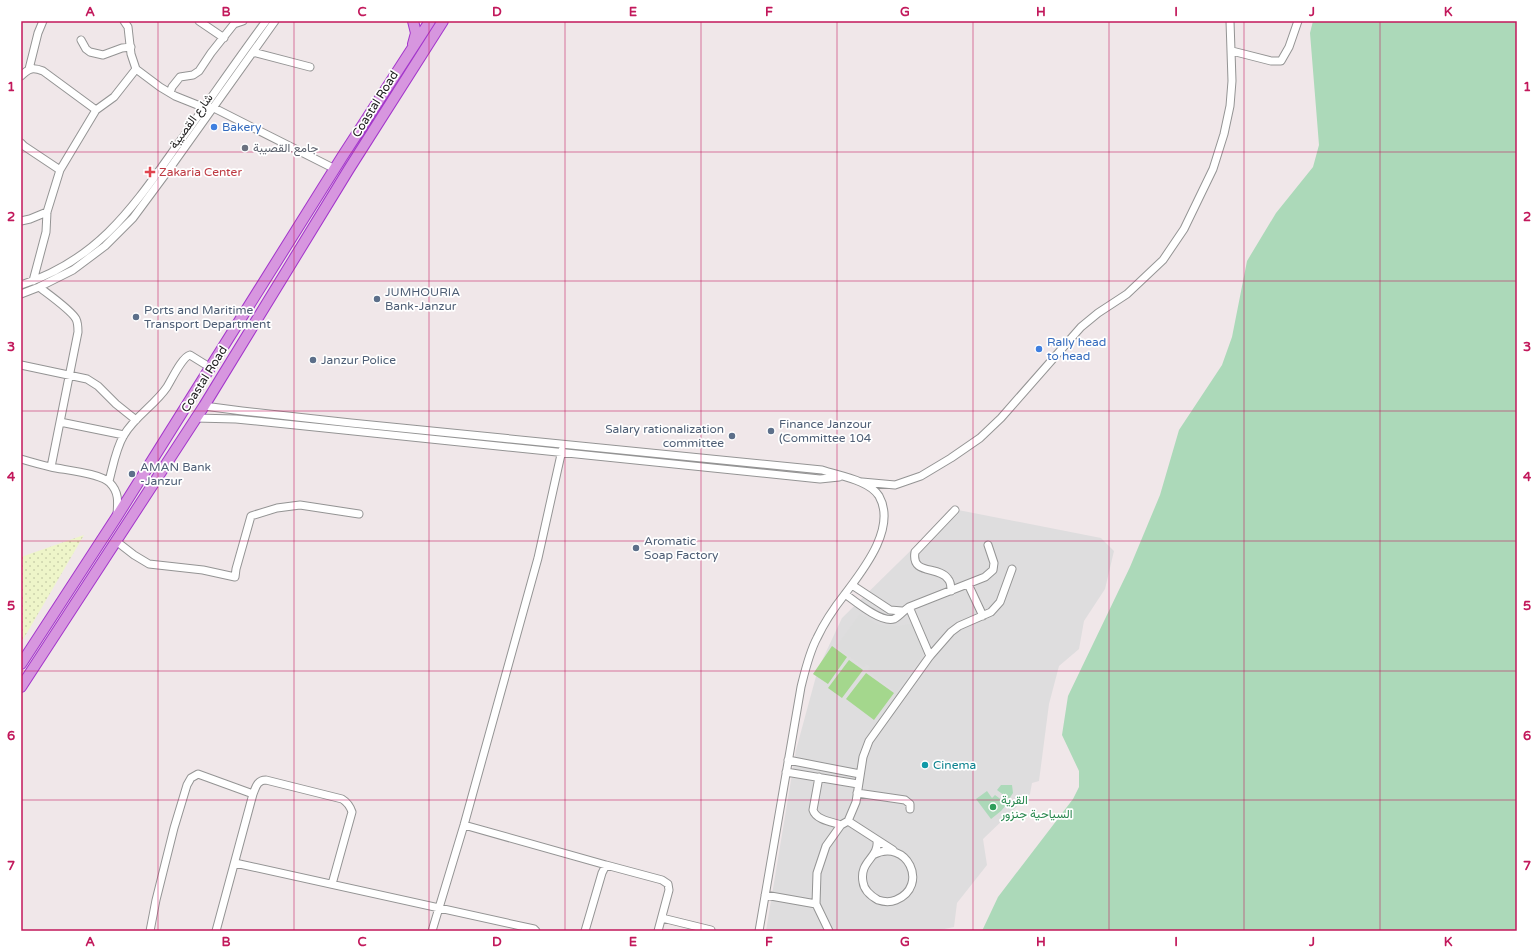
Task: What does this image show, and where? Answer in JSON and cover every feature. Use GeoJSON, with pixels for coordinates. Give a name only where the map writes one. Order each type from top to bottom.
{"type":"FeatureCollection","features":[{"type":"Feature","properties":{"kind":"highway"},"geometry":{"type":"LineString","coordinates":[[408,56],[415,40],[416,33],[413,21]]}},
{"type":"Feature","properties":{"kind":"highway","name":"Coastal Road"},"geometry":{"type":"LineString","coordinates":[[21,664],[116,518],[335,169],[430,21]]}},
{"type":"Feature","properties":{"kind":"highway","name":"Coastal Road"},"geometry":{"type":"LineString","coordinates":[[21,687],[204,406],[349,169],[443,21]]}},
{"type":"Feature","properties":{"kind":"street"},"geometry":{"type":"LineString","coordinates":[[22,77],[29,69],[38,33],[43,21]]}},
{"type":"Feature","properties":{"kind":"street"},"geometry":{"type":"LineString","coordinates":[[125,21],[128,27],[136,69],[170,93],[200,106],[206,105],[214,108],[335,169]]}},
{"type":"Feature","properties":{"kind":"street"},"geometry":{"type":"LineString","coordinates":[[199,21],[224,38]]}},
{"type":"Feature","properties":{"kind":"street"},"geometry":{"type":"LineString","coordinates":[[170,93],[172,87],[180,77],[193,74],[198,71],[234,24],[243,21]]}},
{"type":"Feature","properties":{"kind":"street"},"geometry":{"type":"LineString","coordinates":[[21,285],[34,281],[66,265],[80,256],[104,237],[123,218],[206,105],[263,21]]}},
{"type":"Feature","properties":{"kind":"street","name":"شارع القصيبة"},"geometry":{"type":"LineString","coordinates":[[21,294],[73,270],[119,233],[133,218],[214,108],[275,21]]}},
{"type":"Feature","properties":{"kind":"street"},"geometry":{"type":"LineString","coordinates":[[204,406],[327,420],[780,465],[822,470],[862,482],[895,485],[921,476],[980,438],[1001,418],[1081,327],[1098,313],[1127,294],[1163,260],[1184,228],[1213,169],[1224,134],[1230,106],[1232,81],[1230,21]]}},
{"type":"Feature","properties":{"kind":"street"},"geometry":{"type":"LineString","coordinates":[[1232,51],[1272,61],[1281,61],[1289,47],[1298,21]]}},
{"type":"Feature","properties":{"kind":"street"},"geometry":{"type":"LineString","coordinates":[[82,40],[86,49],[90,52],[103,55],[122,48],[131,47]]}},
{"type":"Feature","properties":{"kind":"street"},"geometry":{"type":"LineString","coordinates":[[253,52],[310,67]]}},
{"type":"Feature","properties":{"kind":"street"},"geometry":{"type":"LineString","coordinates":[[29,69],[38,69],[49,75],[96,110]]}},
{"type":"Feature","properties":{"kind":"street"},"geometry":{"type":"LineString","coordinates":[[34,281],[46,232],[47,212],[60,170],[96,110],[114,97],[136,69]]}},
{"type":"Feature","properties":{"kind":"street"},"geometry":{"type":"LineString","coordinates":[[21,143],[60,170]]}},
{"type":"Feature","properties":{"kind":"street"},"geometry":{"type":"LineString","coordinates":[[21,221],[47,212]]}},
{"type":"Feature","properties":{"kind":"street"},"geometry":{"type":"LineString","coordinates":[[39,287],[76,319],[78,332],[51,467]]}},
{"type":"Feature","properties":{"kind":"street"},"geometry":{"type":"LineString","coordinates":[[109,482],[115,458],[124,435],[166,388],[186,356],[190,355],[195,357],[211,368]]}},
{"type":"Feature","properties":{"kind":"street"},"geometry":{"type":"LineString","coordinates":[[21,365],[87,379],[93,382],[116,404],[136,420]]}},
{"type":"Feature","properties":{"kind":"street"},"geometry":{"type":"LineString","coordinates":[[195,418],[236,419],[820,479],[843,477]]}},
{"type":"Feature","properties":{"kind":"street"},"geometry":{"type":"LineString","coordinates":[[60,422],[124,435]]}},
{"type":"Feature","properties":{"kind":"street"},"geometry":{"type":"LineString","coordinates":[[432,931],[464,825],[538,558],[563,443]]}},
{"type":"Feature","properties":{"kind":"street"},"geometry":{"type":"LineString","coordinates":[[627,459],[628,450]]}},
{"type":"Feature","properties":{"kind":"street"},"geometry":{"type":"LineString","coordinates":[[21,459],[99,477],[109,482],[115,489],[118,498],[116,518]]}},
{"type":"Feature","properties":{"kind":"street"},"geometry":{"type":"LineString","coordinates":[[780,465],[780,474]]}},
{"type":"Feature","properties":{"kind":"street"},"geometry":{"type":"LineString","coordinates":[[759,931],[801,687],[808,661],[817,638],[829,617],[863,572],[880,538],[883,527],[882,505],[878,496],[874,490],[862,482]]}},
{"type":"Feature","properties":{"kind":"street"},"geometry":{"type":"LineString","coordinates":[[116,541],[134,556],[149,564],[204,570],[235,577],[251,516],[277,508],[300,505],[359,514]]}},
{"type":"Feature","properties":{"kind":"street"},"geometry":{"type":"LineString","coordinates":[[951,591],[948,578],[943,574],[925,569],[915,563],[914,557],[915,552],[954,510]]}},
{"type":"Feature","properties":{"kind":"street"},"geometry":{"type":"LineString","coordinates":[[845,594],[873,614],[887,620],[898,617],[902,611],[909,607],[985,577],[993,570],[994,563],[988,544]]}},
{"type":"Feature","properties":{"kind":"street"},"geometry":{"type":"LineString","coordinates":[[829,931],[816,904],[817,873],[826,846],[841,825],[848,821],[856,802],[863,757],[869,741],[930,656],[951,632],[959,626],[991,612],[1000,602],[1012,569]]}},
{"type":"Feature","properties":{"kind":"street"},"geometry":{"type":"LineString","coordinates":[[968,584],[983,616]]}},
{"type":"Feature","properties":{"kind":"street"},"geometry":{"type":"LineString","coordinates":[[852,585],[890,610],[902,611]]}},
{"type":"Feature","properties":{"kind":"street"},"geometry":{"type":"LineString","coordinates":[[909,607],[930,656]]}},
{"type":"Feature","properties":{"kind":"street"},"geometry":{"type":"LineString","coordinates":[[788,760],[860,774]]}},
{"type":"Feature","properties":{"kind":"street"},"geometry":{"type":"LineString","coordinates":[[786,772],[858,784]]}},
{"type":"Feature","properties":{"kind":"street"},"geometry":{"type":"LineString","coordinates":[[150,931],[174,828],[187,785],[191,778],[198,774],[203,775],[253,794]]}},
{"type":"Feature","properties":{"kind":"street"},"geometry":{"type":"LineString","coordinates":[[818,778],[813,810],[814,814],[816,817],[841,825]]}},
{"type":"Feature","properties":{"kind":"street"},"geometry":{"type":"LineString","coordinates":[[216,931],[253,794],[258,782],[261,780],[342,799],[350,807],[352,812],[349,827],[332,884]]}},
{"type":"Feature","properties":{"kind":"street"},"geometry":{"type":"LineString","coordinates":[[857,793],[905,800],[910,804],[910,809]]}},
{"type":"Feature","properties":{"kind":"street"},"geometry":{"type":"LineString","coordinates":[[848,821],[908,861],[913,875],[912,884],[902,898],[894,901],[881,901],[873,897],[866,891],[863,884],[863,870],[878,847],[877,841]]}},
{"type":"Feature","properties":{"kind":"street"},"geometry":{"type":"LineString","coordinates":[[464,825],[662,880],[668,884],[669,890],[658,931]]}},
{"type":"Feature","properties":{"kind":"street"},"geometry":{"type":"LineString","coordinates":[[873,855],[878,852],[896,852]]}},
{"type":"Feature","properties":{"kind":"street"},"geometry":{"type":"LineString","coordinates":[[235,863],[534,929],[536,931]]}},
{"type":"Feature","properties":{"kind":"street"},"geometry":{"type":"LineString","coordinates":[[585,931],[602,873],[606,865]]}},
{"type":"Feature","properties":{"kind":"street"},"geometry":{"type":"LineString","coordinates":[[765,895],[816,904]]}},
{"type":"Feature","properties":{"kind":"street"},"geometry":{"type":"LineString","coordinates":[[662,918],[711,930]]}},
{"type":"Feature","properties":{"kind":"shaded area"},"geometry":{"type":"Polygon","coordinates":[[[1313,21],[1517,21],[1517,931],[982,931],[998,897],[1073,799],[1079,787],[1079,771],[1062,735],[1068,696],[1130,567],[1160,495],[1179,430],[1222,365],[1232,337],[1247,261],[1276,213],[1313,167],[1319,145],[1310,33],[1313,21]]]}},
{"type":"Feature","properties":{"kind":"shaded area"},"geometry":{"type":"Polygon","coordinates":[[[953,509],[1101,538],[1114,551],[1105,589],[1084,621],[1079,649],[1059,666],[1049,704],[1039,781],[1032,783],[1030,794],[983,839],[987,865],[957,903],[954,927],[935,931],[766,931],[796,750],[818,669],[842,618],[953,509]]]}},
{"type":"Feature","properties":{"kind":"shaded area"},"geometry":{"type":"Polygon","coordinates":[[[84,535],[21,643],[21,557],[84,535]]]}},
{"type":"Feature","properties":{"kind":"shaded area"},"geometry":{"type":"Polygon","coordinates":[[[860,614],[879,625],[898,626],[909,624],[917,627],[925,651],[896,692],[868,671],[870,666],[866,664],[864,667],[836,647],[860,614]]]}},
{"type":"Feature","properties":{"kind":"shaded area"},"geometry":{"type":"Polygon","coordinates":[[[1001,785],[1012,785],[1013,793],[1009,799],[997,790],[1001,785]]]}},
{"type":"Feature","properties":{"kind":"shaded area","name":"القرية السياحية جنزور"},"geometry":{"type":"Polygon","coordinates":[[[987,791],[992,798],[995,795],[1007,804],[991,819],[976,799],[987,791]]]}},
{"type":"Feature","properties":{"kind":"green space"},"geometry":{"type":"Polygon","coordinates":[[[832,646],[847,657],[828,684],[813,674],[832,646]]]}},
{"type":"Feature","properties":{"kind":"green space"},"geometry":{"type":"Polygon","coordinates":[[[849,660],[863,670],[842,698],[828,688],[849,660]]]}},
{"type":"Feature","properties":{"kind":"green space"},"geometry":{"type":"Polygon","coordinates":[[[866,673],[894,693],[874,720],[846,699],[866,673]]]}},
{"type":"Feature","properties":{"kind":"place","name":"Bakery"},"geometry":{"type":"Point","coordinates":[214,127]}},
{"type":"Feature","properties":{"kind":"place","name":"جامع القصيبة"},"geometry":{"type":"Point","coordinates":[245,148]}},
{"type":"Feature","properties":{"kind":"place","name":"Zakaria Center"},"geometry":{"type":"Point","coordinates":[150,172]}},
{"type":"Feature","properties":{"kind":"place","name":"JUMHOURIA Bank-Janzur"},"geometry":{"type":"Point","coordinates":[377,299]}},
{"type":"Feature","properties":{"kind":"place","name":"Ports and Maritime Transport Department"},"geometry":{"type":"Point","coordinates":[136,317]}},
{"type":"Feature","properties":{"kind":"place","name":"Rally head to head"},"geometry":{"type":"Point","coordinates":[1039,349]}},
{"type":"Feature","properties":{"kind":"place","name":"Janzur Police"},"geometry":{"type":"Point","coordinates":[313,360]}},
{"type":"Feature","properties":{"kind":"place","name":"Finance Janzour (Committee 104"},"geometry":{"type":"Point","coordinates":[771,431]}},
{"type":"Feature","properties":{"kind":"place","name":"Salary rationalization committee"},"geometry":{"type":"Point","coordinates":[732,436]}},
{"type":"Feature","properties":{"kind":"place","name":"AMAN Bank -Janzur"},"geometry":{"type":"Point","coordinates":[132,474]}},
{"type":"Feature","properties":{"kind":"place","name":"Aromatic Soap Factory"},"geometry":{"type":"Point","coordinates":[636,548]}},
{"type":"Feature","properties":{"kind":"place","name":"Cinema"},"geometry":{"type":"Point","coordinates":[925,765]}},
{"type":"Feature","properties":{"kind":"place","name":"القرية السياحية جنزور"},"geometry":{"type":"Point","coordinates":[993,807]}}]}
